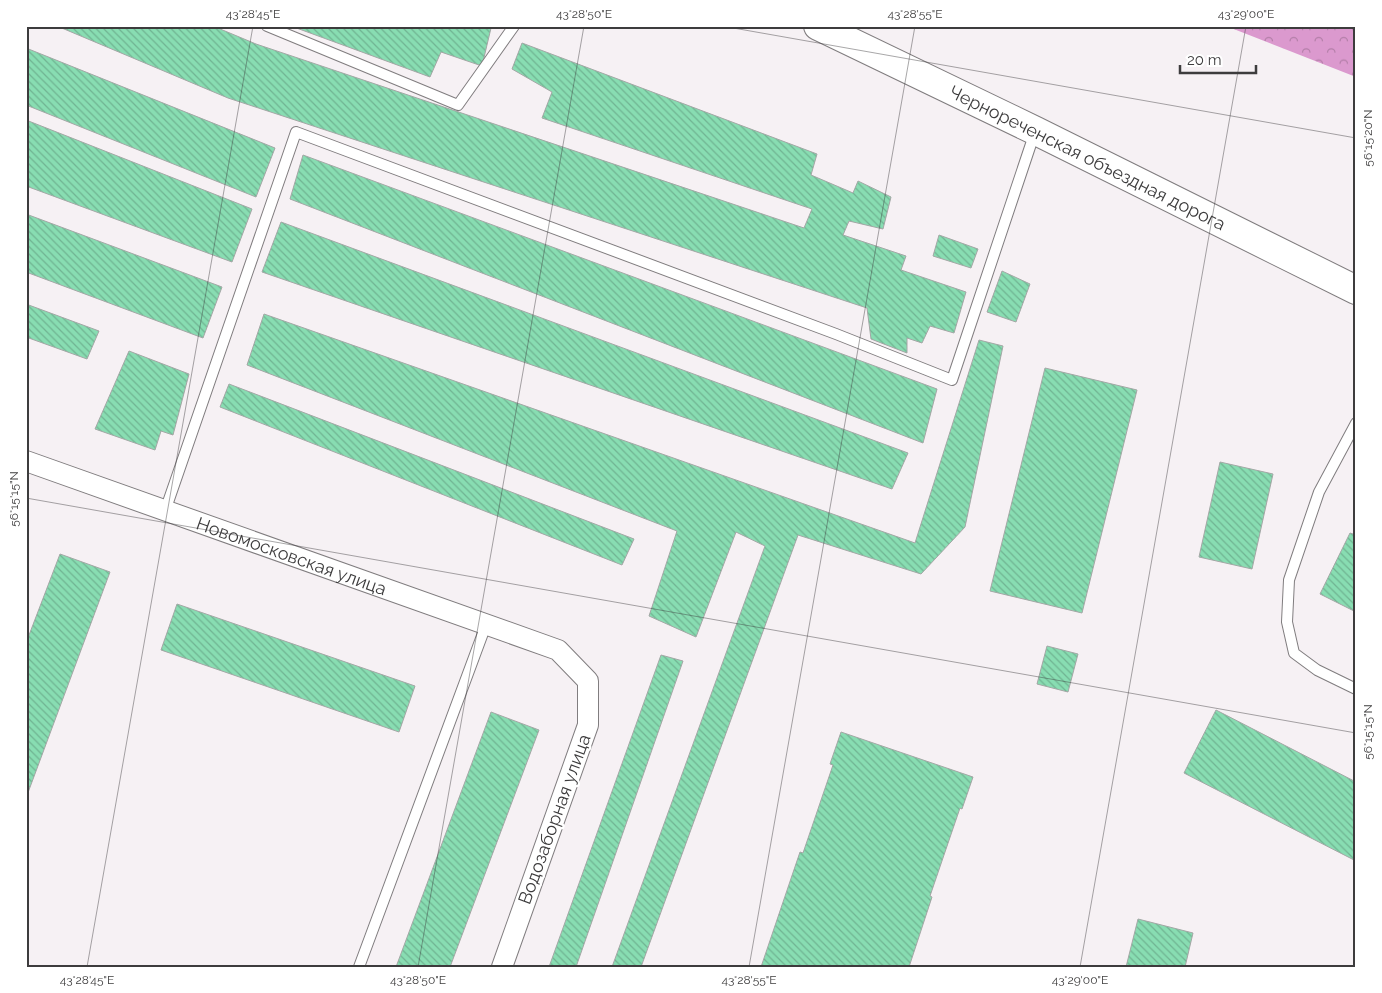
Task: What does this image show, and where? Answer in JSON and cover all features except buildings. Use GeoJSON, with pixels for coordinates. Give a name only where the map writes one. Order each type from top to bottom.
{"type":"FeatureCollection","features":[{"type":"Feature","properties":{"kind":"main road","name":"Чернореченская объездная дорога"},"geometry":{"type":"LineString","coordinates":[[818,26],[1356,290]]}},
{"type":"Feature","properties":{"kind":"street","name":"Новомосковская улица"},"geometry":{"type":"LineString","coordinates":[[26,461],[558,650]]}},
{"type":"Feature","properties":{"kind":"street","name":"Водозаборная улица"},"geometry":{"type":"LineString","coordinates":[[502,967],[588,725],[588,682],[558,650]]}},
{"type":"Feature","properties":{"kind":"lane"},"geometry":{"type":"LineString","coordinates":[[267,26],[458,106],[514,26]]}},
{"type":"Feature","properties":{"kind":"lane"},"geometry":{"type":"LineString","coordinates":[[166,511],[296,132],[836,334],[952,380],[1036,132]]}},
{"type":"Feature","properties":{"kind":"lane"},"geometry":{"type":"LineString","coordinates":[[1356,423],[1319,492],[1289,580],[1287,622],[1294,653],[1317,670],[1356,689]]}},
{"type":"Feature","properties":{"kind":"lane"},"geometry":{"type":"LineString","coordinates":[[359,967],[486,625]]}},
{"type":"Feature","properties":{"kind":"green space"},"geometry":{"type":"Polygon","coordinates":[[[1226,26],[1356,26],[1356,77],[1226,26]]]}}]}
